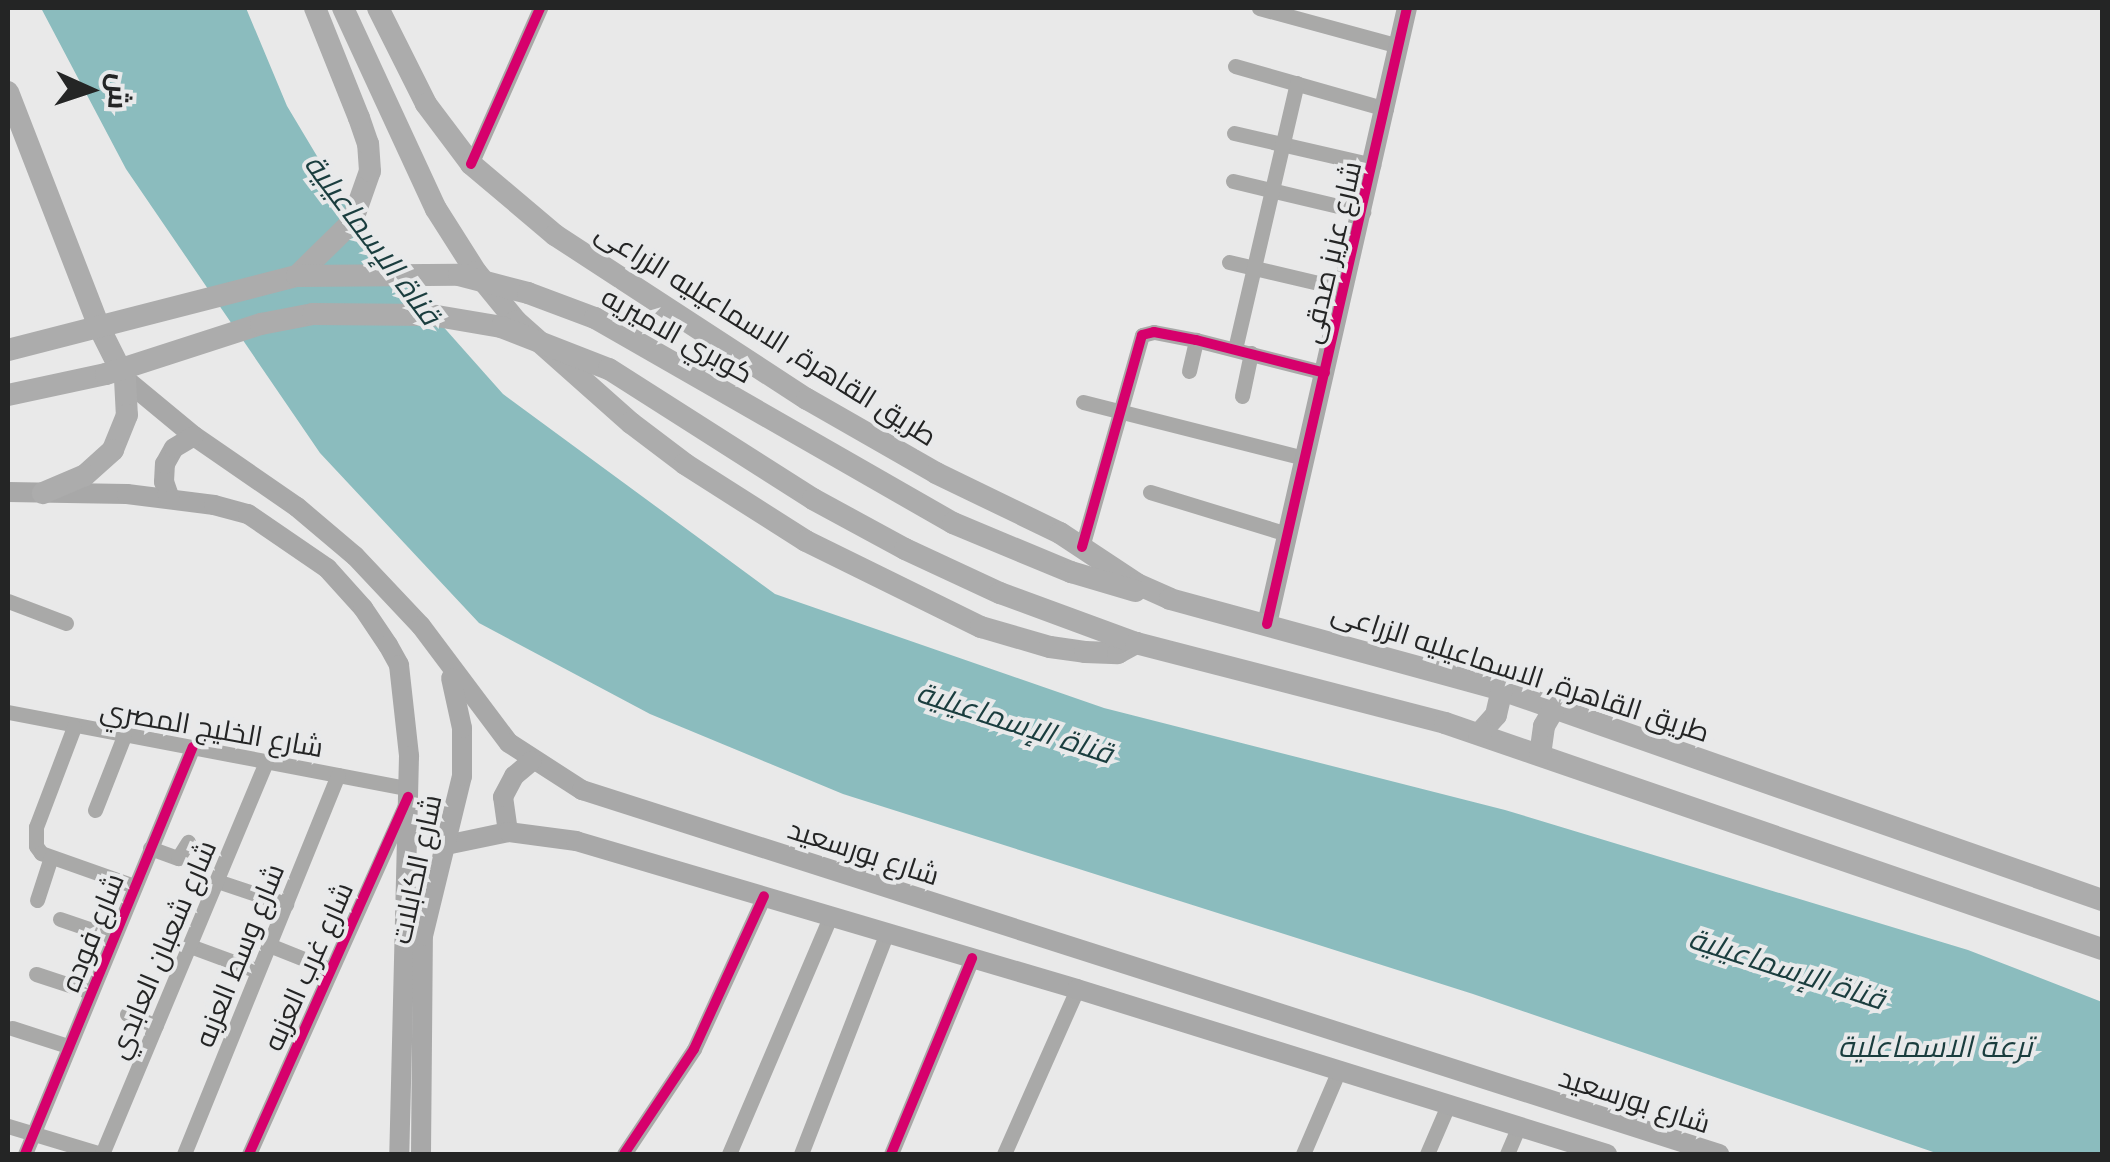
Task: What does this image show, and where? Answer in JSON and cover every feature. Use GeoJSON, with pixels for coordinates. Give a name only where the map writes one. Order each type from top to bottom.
{"type":"FeatureCollection","features":[{"type":"Feature","properties":{"kind":"main road"},"geometry":{"type":"LineString","coordinates":[[297,276],[352,222],[370,171],[360,118],[314,8]]}},
{"type":"Feature","properties":{"kind":"main road"},"geometry":{"type":"LineString","coordinates":[[344,8],[436,208],[476,272],[551,354],[685,464],[759,512],[884,582],[998,633],[1050,647],[1108,654],[1126,651],[1136,643]]}},
{"type":"Feature","properties":{"kind":"main road","name":"طريق القاهرة, الاسماعيليه الزراعى"},"geometry":{"type":"LineString","coordinates":[[378,8],[412,81],[472,164],[512,202],[599,267],[807,400],[1170,599],[1502,690],[2102,900]]}},
{"type":"Feature","properties":{"kind":"main road","name":"شارع عزيز صدقى"},"geometry":{"type":"LineString","coordinates":[[1267,624],[1407,8]]}},
{"type":"Feature","properties":{"kind":"main road"},"geometry":{"type":"LineString","coordinates":[[8,93],[99,327],[125,379],[127,415],[113,450],[84,475],[43,493]]}},
{"type":"Feature","properties":{"kind":"main road","name":"كوبري الاميريه"},"geometry":{"type":"LineString","coordinates":[[8,350],[297,276],[459,275],[528,293],[611,326],[953,523],[1070,572],[1170,599]]}},
{"type":"Feature","properties":{"kind":"main road"},"geometry":{"type":"LineString","coordinates":[[8,394],[106,374],[261,324],[312,314],[399,313],[501,327],[609,369],[813,499],[906,549],[1000,592],[1136,643],[1479,734],[2102,950]]}},
{"type":"Feature","properties":{"kind":"main road","name":"شارع بورسعيد"},"geometry":{"type":"LineString","coordinates":[[125,379],[194,436],[327,530],[400,601],[487,719],[532,761],[606,799],[1719,1154]]}},
{"type":"Feature","properties":{"kind":"main road"},"geometry":{"type":"LineString","coordinates":[[170,498],[164,482],[165,464],[174,448],[194,436]]}},
{"type":"Feature","properties":{"kind":"main road","name":"شارع الكابلات"},"geometry":{"type":"LineString","coordinates":[[8,492],[170,498],[248,514],[316,560],[364,608],[398,665],[409,730],[399,1154]]}},
{"type":"Feature","properties":{"kind":"main road","name":"شارع الكابلات"},"geometry":{"type":"LineString","coordinates":[[421,1154],[423,936],[459,800],[463,752],[458,704],[444,658]]}},
{"type":"Feature","properties":{"kind":"main road"},"geometry":{"type":"LineString","coordinates":[[1479,734],[1496,715],[1502,690]]}},
{"type":"Feature","properties":{"kind":"main road"},"geometry":{"type":"LineString","coordinates":[[1540,755],[1544,726],[1554,710]]}},
{"type":"Feature","properties":{"kind":"main road"},"geometry":{"type":"LineString","coordinates":[[508,832],[504,797],[514,776],[532,761]]}},
{"type":"Feature","properties":{"kind":"main road"},"geometry":{"type":"LineString","coordinates":[[446,845],[508,832],[576,841],[1077,989],[1608,1154]]}},
{"type":"Feature","properties":{"kind":"street"},"geometry":{"type":"LineString","coordinates":[[472,164],[540,8]]}},
{"type":"Feature","properties":{"kind":"street"},"geometry":{"type":"LineString","coordinates":[[1258,8],[1399,46]]}},
{"type":"Feature","properties":{"kind":"street"},"geometry":{"type":"LineString","coordinates":[[1235,66],[1386,109]]}},
{"type":"Feature","properties":{"kind":"street"},"geometry":{"type":"LineString","coordinates":[[1242,396],[1243,351],[1254,268],[1296,83]]}},
{"type":"Feature","properties":{"kind":"street"},"geometry":{"type":"LineString","coordinates":[[1234,133],[1373,166]]}},
{"type":"Feature","properties":{"kind":"street"},"geometry":{"type":"LineString","coordinates":[[1234,182],[1363,212]]}},
{"type":"Feature","properties":{"kind":"street"},"geometry":{"type":"LineString","coordinates":[[1228,262],[1344,289]]}},
{"type":"Feature","properties":{"kind":"street"},"geometry":{"type":"LineString","coordinates":[[1082,548],[1138,342],[1148,332],[1196,340],[1325,373]]}},
{"type":"Feature","properties":{"kind":"street"},"geometry":{"type":"LineString","coordinates":[[1189,370],[1196,340]]}},
{"type":"Feature","properties":{"kind":"street"},"geometry":{"type":"LineString","coordinates":[[1083,402],[1305,458]]}},
{"type":"Feature","properties":{"kind":"street"},"geometry":{"type":"LineString","coordinates":[[1150,492],[1287,534]]}},
{"type":"Feature","properties":{"kind":"street"},"geometry":{"type":"LineString","coordinates":[[8,601],[66,623]]}},
{"type":"Feature","properties":{"kind":"street","name":"شارع الخليج المصري"},"geometry":{"type":"LineString","coordinates":[[8,712],[408,792]]}},
{"type":"Feature","properties":{"kind":"street"},"geometry":{"type":"LineString","coordinates":[[74,727],[34,836],[36,846],[51,857],[134,886]]}},
{"type":"Feature","properties":{"kind":"street"},"geometry":{"type":"LineString","coordinates":[[95,810],[124,736]]}},
{"type":"Feature","properties":{"kind":"street","name":"شارع فوده"},"geometry":{"type":"LineString","coordinates":[[25,1154],[192,748]]}},
{"type":"Feature","properties":{"kind":"street","name":"شارع شعبان العابدي"},"geometry":{"type":"LineString","coordinates":[[102,1154],[266,762]]}},
{"type":"Feature","properties":{"kind":"street","name":"شارع وسط العزبه"},"geometry":{"type":"LineString","coordinates":[[184,1154],[338,775]]}},
{"type":"Feature","properties":{"kind":"street","name":"شارع غرب العزبه"},"geometry":{"type":"LineString","coordinates":[[249,1154],[408,792]]}},
{"type":"Feature","properties":{"kind":"street"},"geometry":{"type":"LineString","coordinates":[[150,848],[178,858],[188,842]]}},
{"type":"Feature","properties":{"kind":"street"},"geometry":{"type":"LineString","coordinates":[[37,900],[51,857]]}},
{"type":"Feature","properties":{"kind":"street"},"geometry":{"type":"LineString","coordinates":[[217,881],[286,904]]}},
{"type":"Feature","properties":{"kind":"street"},"geometry":{"type":"LineString","coordinates":[[624,1154],[694,1049],[764,896]]}},
{"type":"Feature","properties":{"kind":"street"},"geometry":{"type":"LineString","coordinates":[[729,1154],[831,916]]}},
{"type":"Feature","properties":{"kind":"street"},"geometry":{"type":"LineString","coordinates":[[60,919],[113,937]]}},
{"type":"Feature","properties":{"kind":"street"},"geometry":{"type":"LineString","coordinates":[[801,1154],[886,932]]}},
{"type":"Feature","properties":{"kind":"street"},"geometry":{"type":"LineString","coordinates":[[190,946],[258,972]]}},
{"type":"Feature","properties":{"kind":"street"},"geometry":{"type":"LineString","coordinates":[[269,946],[329,969]]}},
{"type":"Feature","properties":{"kind":"street"},"geometry":{"type":"LineString","coordinates":[[891,1154],[972,958]]}},
{"type":"Feature","properties":{"kind":"street"},"geometry":{"type":"LineString","coordinates":[[36,974],[91,992]]}},
{"type":"Feature","properties":{"kind":"street"},"geometry":{"type":"LineString","coordinates":[[1004,1154],[1077,989]]}},
{"type":"Feature","properties":{"kind":"street"},"geometry":{"type":"LineString","coordinates":[[126,1014],[156,1026]]}},
{"type":"Feature","properties":{"kind":"street"},"geometry":{"type":"LineString","coordinates":[[12,1028],[68,1046]]}},
{"type":"Feature","properties":{"kind":"street"},"geometry":{"type":"LineString","coordinates":[[1302,1154],[1339,1070]]}},
{"type":"Feature","properties":{"kind":"street"},"geometry":{"type":"LineString","coordinates":[[1427,1154],[1449,1103]]}},
{"type":"Feature","properties":{"kind":"street"},"geometry":{"type":"LineString","coordinates":[[8,1126],[102,1154]]}},
{"type":"Feature","properties":{"kind":"street"},"geometry":{"type":"LineString","coordinates":[[1507,1154],[1519,1126]]}},
{"type":"Feature","properties":{"kind":"water","name":"ترعة الاسماعلية"},"geometry":{"type":"Polygon","coordinates":[[[41,8],[246,8],[287,106],[369,243],[503,394],[775,594],[1104,708],[1505,810],[1968,950],[2102,1002],[2102,1154],[1939,1154],[1473,994],[843,794],[650,714],[479,623],[320,453],[126,169],[41,8]]]}},
{"type":"Feature","properties":{"kind":"cycle path"},"geometry":{"type":"LineString","coordinates":[[471,164],[540,8]]}},
{"type":"Feature","properties":{"kind":"cycle path"},"geometry":{"type":"LineString","coordinates":[[1267,624],[1407,8]]}},
{"type":"Feature","properties":{"kind":"cycle path"},"geometry":{"type":"LineString","coordinates":[[1082,547],[1142,335],[1154,332],[1196,340],[1325,373]]}},
{"type":"Feature","properties":{"kind":"cycle path"},"geometry":{"type":"LineString","coordinates":[[25,1154],[193,747]]}},
{"type":"Feature","properties":{"kind":"cycle path"},"geometry":{"type":"LineString","coordinates":[[249,1154],[408,797]]}},
{"type":"Feature","properties":{"kind":"cycle path"},"geometry":{"type":"LineString","coordinates":[[624,1154],[694,1049],[764,896]]}},
{"type":"Feature","properties":{"kind":"cycle path"},"geometry":{"type":"LineString","coordinates":[[891,1154],[972,958]]}},
{"type":"Feature","properties":{"kind":"water label","name":"قناة الإسماعيلية"},"geometry":{"type":"Point","coordinates":[373,239]}},
{"type":"Feature","properties":{"kind":"water label","name":"قناة الإسماعيلية"},"geometry":{"type":"Point","coordinates":[1015,722]}},
{"type":"Feature","properties":{"kind":"water label","name":"قناة الإسماعيلية"},"geometry":{"type":"Point","coordinates":[1787,968]}}]}
